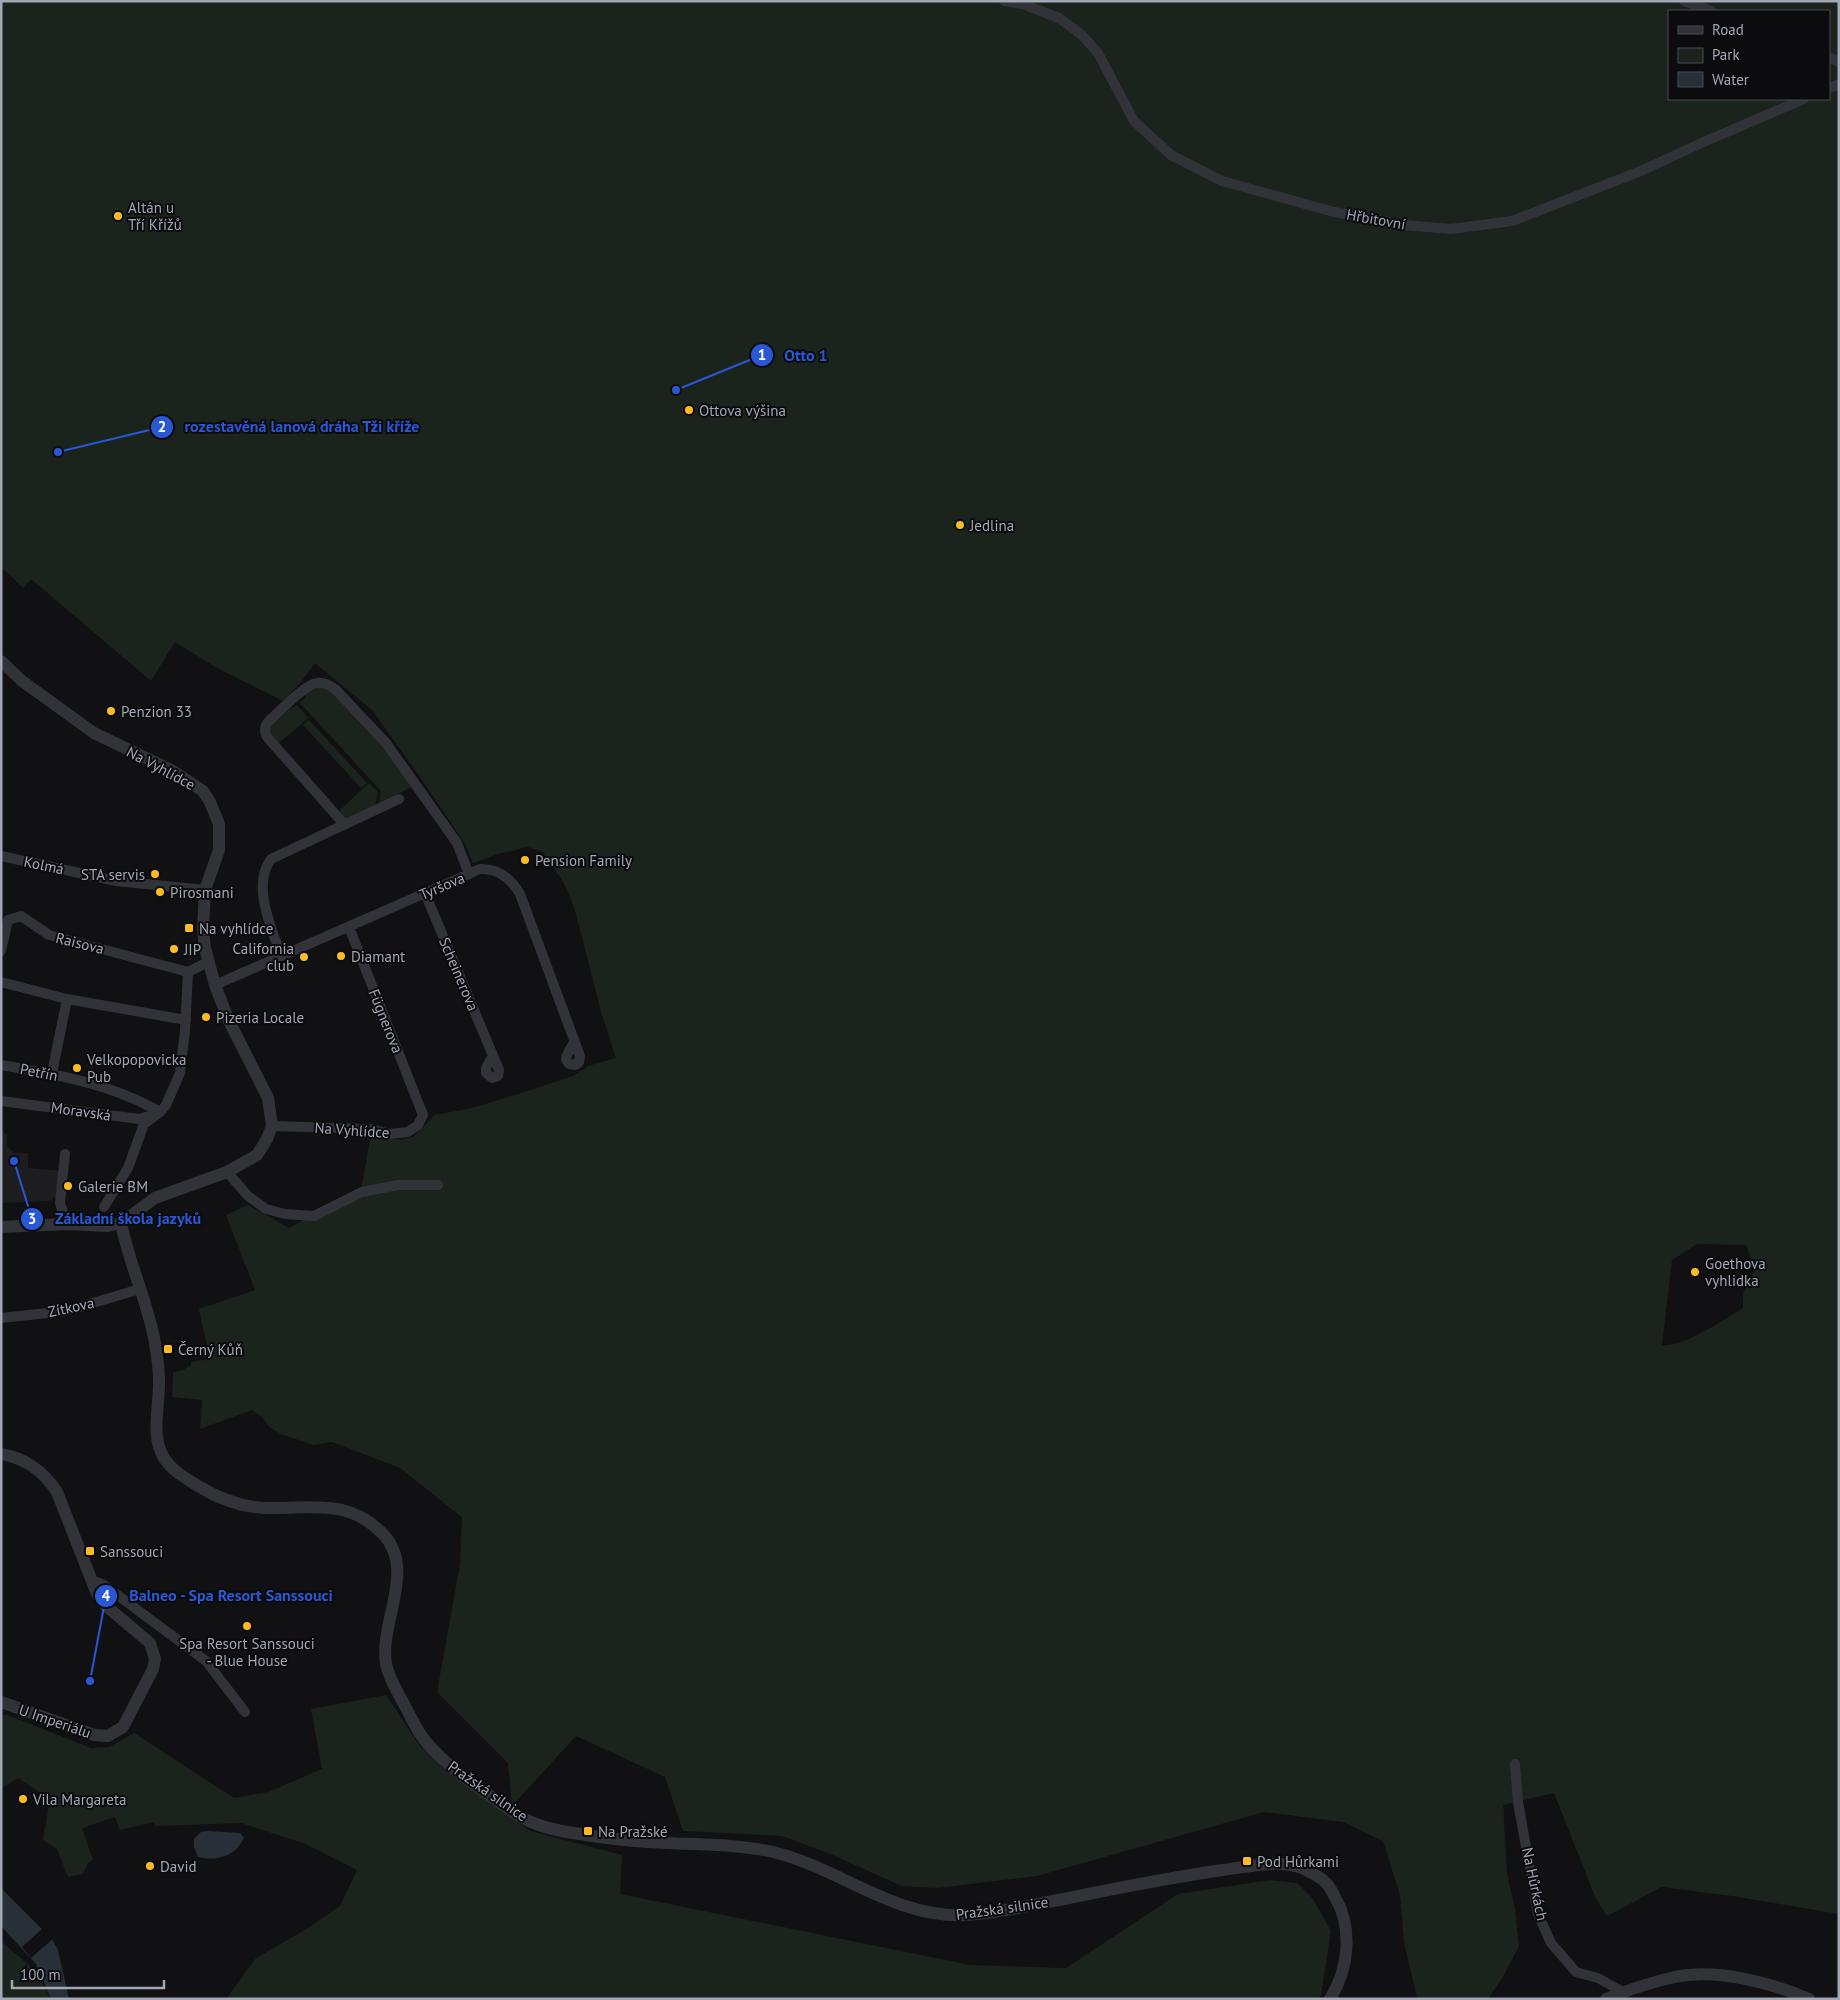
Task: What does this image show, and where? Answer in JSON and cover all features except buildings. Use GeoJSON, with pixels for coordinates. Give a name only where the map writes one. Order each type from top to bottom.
{"type":"FeatureCollection","features":[{"type":"Feature","properties":{"kind":"street","name":"Hřbitovní"},"geometry":{"type":"LineString","coordinates":[[1004,1],[1023,4],[1059,18],[1082,35],[1098,53],[1106,66],[1134,121],[1148,136],[1171,155],[1222,182],[1334,212],[1404,225],[1451,230],[1512,221],[1641,171],[1802,100]]}},
{"type":"Feature","properties":{"kind":"street"},"geometry":{"type":"LineString","coordinates":[[1684,1],[1709,10]]}},
{"type":"Feature","properties":{"kind":"street","name":"Na Vyhlídce"},"geometry":{"type":"LineString","coordinates":[[1,661],[22,681],[94,733],[172,771],[203,791],[210,802],[219,824],[219,850],[205,890],[203,930],[208,962],[214,984],[228,1019],[268,1098],[272,1126],[371,1129],[390,1134],[408,1132],[418,1125],[423,1114]]}},
{"type":"Feature","properties":{"kind":"street"},"geometry":{"type":"LineString","coordinates":[[344,824],[265,733],[265,728],[269,721],[308,687],[318,683],[328,685],[336,690],[386,743],[457,843],[469,874]]}},
{"type":"Feature","properties":{"kind":"street"},"geometry":{"type":"LineString","coordinates":[[281,956],[263,896],[266,865],[271,859],[399,798]]}},
{"type":"Feature","properties":{"kind":"street","name":"Kolmá"},"geometry":{"type":"LineString","coordinates":[[1,856],[116,881],[205,890]]}},
{"type":"Feature","properties":{"kind":"street","name":"Tyršova"},"geometry":{"type":"LineString","coordinates":[[214,984],[469,874],[486,869],[501,873],[513,883],[520,894],[574,1041]]}},
{"type":"Feature","properties":{"kind":"street","name":"Scheinerova"},"geometry":{"type":"LineString","coordinates":[[425,893],[493,1055]]}},
{"type":"Feature","properties":{"kind":"street","name":"Raisova"},"geometry":{"type":"LineString","coordinates":[[1,952],[8,920],[21,916],[49,935],[188,972]]}},
{"type":"Feature","properties":{"kind":"street","name":"Fügnerova"},"geometry":{"type":"LineString","coordinates":[[348,927],[423,1114]]}},
{"type":"Feature","properties":{"kind":"street"},"geometry":{"type":"LineString","coordinates":[[104,1207],[128,1168],[144,1124],[166,1105],[180,1073],[186,1020],[188,972],[208,962]]}},
{"type":"Feature","properties":{"kind":"street"},"geometry":{"type":"LineString","coordinates":[[1,982],[67,998],[186,1020]]}},
{"type":"Feature","properties":{"kind":"street"},"geometry":{"type":"LineString","coordinates":[[52,1073],[67,998]]}},
{"type":"Feature","properties":{"kind":"street","name":"Petřín"},"geometry":{"type":"LineString","coordinates":[[1,1065],[52,1073],[139,1100],[160,1112]]}},
{"type":"Feature","properties":{"kind":"street","name":"Moravská"},"geometry":{"type":"LineString","coordinates":[[1,1101],[139,1119],[160,1112]]}},
{"type":"Feature","properties":{"kind":"street"},"geometry":{"type":"LineString","coordinates":[[1,1227],[67,1224],[107,1226],[121,1223],[155,1198],[227,1172],[257,1155],[272,1126]]}},
{"type":"Feature","properties":{"kind":"street"},"geometry":{"type":"LineString","coordinates":[[65,1154],[60,1203],[67,1224]]}},
{"type":"Feature","properties":{"kind":"street"},"geometry":{"type":"LineString","coordinates":[[227,1172],[248,1196],[266,1209],[285,1214],[314,1216],[362,1192],[398,1185],[438,1185]]}},
{"type":"Feature","properties":{"kind":"street","name":"Pražská silnice"},"geometry":{"type":"LineString","coordinates":[[121,1223],[125,1243],[155,1341],[159,1378],[157,1436],[162,1456],[171,1467],[183,1476],[210,1493],[234,1503],[270,1509],[308,1506],[333,1507],[361,1517],[384,1535],[394,1551],[397,1572],[396,1588],[384,1644],[385,1660],[392,1684],[424,1740],[448,1764],[516,1814],[546,1828],[626,1841],[728,1846],[772,1851],[810,1864],[902,1907],[938,1915],[968,1915],[1015,1908],[1172,1878],[1273,1863],[1300,1868],[1326,1882],[1340,1905],[1348,1938],[1344,1966],[1330,1999]]}},
{"type":"Feature","properties":{"kind":"street","name":"Zítkova"},"geometry":{"type":"LineString","coordinates":[[1,1318],[66,1311],[140,1288]]}},
{"type":"Feature","properties":{"kind":"street","name":"U Imperiálu"},"geometry":{"type":"LineString","coordinates":[[1,1454],[27,1462],[50,1482],[57,1492],[91,1580],[104,1605],[146,1639],[154,1653],[152,1670],[123,1727],[108,1736],[94,1735],[1,1702]]}},
{"type":"Feature","properties":{"kind":"street"},"geometry":{"type":"LineString","coordinates":[[91,1580],[104,1585],[206,1661],[245,1712]]}},
{"type":"Feature","properties":{"kind":"street","name":"Na Hůrkách"},"geometry":{"type":"LineString","coordinates":[[1515,1764],[1518,1802],[1538,1914],[1551,1943],[1576,1972],[1598,1978],[1623,1992]]}},
{"type":"Feature","properties":{"kind":"street"},"geometry":{"type":"LineString","coordinates":[[1606,1999],[1623,1992],[1677,1977],[1720,1975],[1776,1985],[1810,1999]]}},
{"type":"Feature","properties":{"kind":"shaded area"},"geometry":{"type":"Polygon","coordinates":[[[1,1129],[7,1135],[7,1146],[14,1153],[28,1153],[28,1168],[61,1171],[58,1195],[50,1201],[1,1203],[1,1129]]]}},
{"type":"Feature","properties":{"kind":"green space"},"geometry":{"type":"Polygon","coordinates":[[[1,1],[1839,1],[1839,1914],[1732,1896],[1662,1887],[1607,1916],[1596,1899],[1554,1793],[1503,1805],[1507,1873],[1515,1909],[1519,1946],[1504,1975],[1488,1999],[1419,1999],[1417,1998],[1404,1942],[1400,1895],[1383,1841],[1343,1822],[1264,1812],[1037,1876],[938,1888],[902,1886],[828,1853],[782,1836],[683,1831],[665,1777],[576,1736],[512,1806],[508,1763],[437,1692],[460,1564],[462,1517],[400,1468],[332,1442],[313,1445],[281,1434],[269,1427],[262,1417],[252,1410],[200,1429],[202,1400],[172,1397],[173,1372],[183,1370],[191,1365],[191,1362],[210,1359],[199,1309],[255,1290],[226,1215],[248,1205],[289,1228],[361,1189],[371,1135],[402,1140],[414,1136],[435,1115],[472,1108],[515,1095],[573,1076],[588,1066],[616,1058],[602,1015],[574,907],[564,883],[542,852],[528,847],[498,854],[473,863],[465,844],[372,710],[315,663],[301,682],[283,701],[217,668],[175,642],[151,681],[31,579],[23,588],[1,567],[1,1]],[[1697,1244],[1672,1260],[1662,1345],[1670,1345],[1692,1338],[1743,1308],[1743,1294],[1755,1270],[1746,1245],[1697,1244]]]}},
{"type":"Feature","properties":{"kind":"green space"},"geometry":{"type":"Polygon","coordinates":[[[318,687],[329,689],[382,744],[414,786],[379,803],[381,791],[300,703],[305,698],[306,693],[318,687]]]}},
{"type":"Feature","properties":{"kind":"green space"},"geometry":{"type":"Polygon","coordinates":[[[297,705],[308,718],[277,745],[270,736],[270,726],[290,708],[297,705]]]}},
{"type":"Feature","properties":{"kind":"green space"},"geometry":{"type":"Polygon","coordinates":[[[309,720],[367,783],[361,788],[303,725],[309,720]]]}},
{"type":"Feature","properties":{"kind":"green space"},"geometry":{"type":"Polygon","coordinates":[[[369,783],[378,792],[375,805],[347,819],[342,818],[338,812],[369,783]]]}},
{"type":"Feature","properties":{"kind":"green space"},"geometry":{"type":"Polygon","coordinates":[[[386,1695],[420,1746],[447,1772],[530,1831],[622,1855],[620,1894],[970,1965],[1066,1968],[1178,1894],[1270,1880],[1297,1883],[1313,1899],[1331,1931],[1321,1995],[1318,1999],[226,1999],[256,1958],[308,1928],[340,1906],[357,1870],[306,1844],[241,1823],[156,1826],[154,1822],[120,1830],[115,1817],[82,1828],[93,1860],[88,1863],[83,1874],[68,1877],[57,1849],[43,1840],[50,1799],[18,1778],[4,1787],[1,1785],[1,1718],[5,1714],[91,1748],[109,1747],[134,1733],[234,1798],[268,1792],[322,1769],[311,1709],[386,1695]]]}},
{"type":"Feature","properties":{"kind":"green space"},"geometry":{"type":"Polygon","coordinates":[[[1,1941],[39,1974],[50,1999],[1,1999],[1,1941]]]}},
{"type":"Feature","properties":{"kind":"water"},"geometry":{"type":"Polygon","coordinates":[[[201,1832],[240,1833],[244,1838],[236,1850],[225,1856],[219,1858],[198,1857],[194,1847],[194,1839],[201,1832]]]}},
{"type":"Feature","properties":{"kind":"water"},"geometry":{"type":"Polygon","coordinates":[[[1,1888],[52,1939],[58,1950],[69,1999],[51,1999],[36,1964],[1,1926],[1,1888]]]}},
{"type":"Feature","properties":{"kind":"pier"},"geometry":{"type":"Polygon","coordinates":[[[43,1928],[54,1938],[31,1958],[22,1947],[43,1928]]]}},
{"type":"Feature","properties":{"kind":"place","name":"Altán u Tří Křížů"},"geometry":{"type":"Point","coordinates":[118,216]}},
{"type":"Feature","properties":{"kind":"place","name":"Otto 1"},"geometry":{"type":"Point","coordinates":[676,390]}},
{"type":"Feature","properties":{"kind":"place","name":"Ottova výšina"},"geometry":{"type":"Point","coordinates":[689,410]}},
{"type":"Feature","properties":{"kind":"place","name":"rozestavěná lanová dráha Tži kříže"},"geometry":{"type":"Point","coordinates":[58,452]}},
{"type":"Feature","properties":{"kind":"place","name":"Jedlina"},"geometry":{"type":"Point","coordinates":[960,525]}},
{"type":"Feature","properties":{"kind":"place","name":"Penzion 33"},"geometry":{"type":"Point","coordinates":[111,711]}},
{"type":"Feature","properties":{"kind":"place","name":"Pension Family"},"geometry":{"type":"Point","coordinates":[525,860]}},
{"type":"Feature","properties":{"kind":"place","name":"STA servis"},"geometry":{"type":"Point","coordinates":[155,874]}},
{"type":"Feature","properties":{"kind":"place","name":"Pirosmani"},"geometry":{"type":"Point","coordinates":[160,892]}},
{"type":"Feature","properties":{"kind":"place","name":"Na vyhlídce"},"geometry":{"type":"Point","coordinates":[189,928]}},
{"type":"Feature","properties":{"kind":"place","name":"JIP"},"geometry":{"type":"Point","coordinates":[174,949]}},
{"type":"Feature","properties":{"kind":"place","name":"Diamant"},"geometry":{"type":"Point","coordinates":[341,956]}},
{"type":"Feature","properties":{"kind":"place","name":"California club"},"geometry":{"type":"Point","coordinates":[304,957]}},
{"type":"Feature","properties":{"kind":"place","name":"Pizeria Locale"},"geometry":{"type":"Point","coordinates":[206,1017]}},
{"type":"Feature","properties":{"kind":"place","name":"Velkopopovicka Pub"},"geometry":{"type":"Point","coordinates":[77,1068]}},
{"type":"Feature","properties":{"kind":"place","name":"Základní škola jazyků"},"geometry":{"type":"Point","coordinates":[14,1161]}},
{"type":"Feature","properties":{"kind":"place","name":"Galerie BM"},"geometry":{"type":"Point","coordinates":[68,1186]}},
{"type":"Feature","properties":{"kind":"place","name":"Goethova vyhlidka"},"geometry":{"type":"Point","coordinates":[1695,1272]}},
{"type":"Feature","properties":{"kind":"place","name":"Černý Kůň"},"geometry":{"type":"Point","coordinates":[168,1349]}},
{"type":"Feature","properties":{"kind":"place","name":"Sanssouci"},"geometry":{"type":"Point","coordinates":[90,1551]}},
{"type":"Feature","properties":{"kind":"place","name":"Spa Resort Sanssouci - Blue House"},"geometry":{"type":"Point","coordinates":[247,1626]}},
{"type":"Feature","properties":{"kind":"place","name":"Balneo - Spa Resort Sanssouci"},"geometry":{"type":"Point","coordinates":[90,1681]}},
{"type":"Feature","properties":{"kind":"place","name":"Vila Margareta"},"geometry":{"type":"Point","coordinates":[23,1799]}},
{"type":"Feature","properties":{"kind":"place","name":"Na Pražské"},"geometry":{"type":"Point","coordinates":[588,1831]}},
{"type":"Feature","properties":{"kind":"place","name":"Pod Hůrkami"},"geometry":{"type":"Point","coordinates":[1247,1861]}},
{"type":"Feature","properties":{"kind":"place","name":"David"},"geometry":{"type":"Point","coordinates":[150,1866]}}]}
